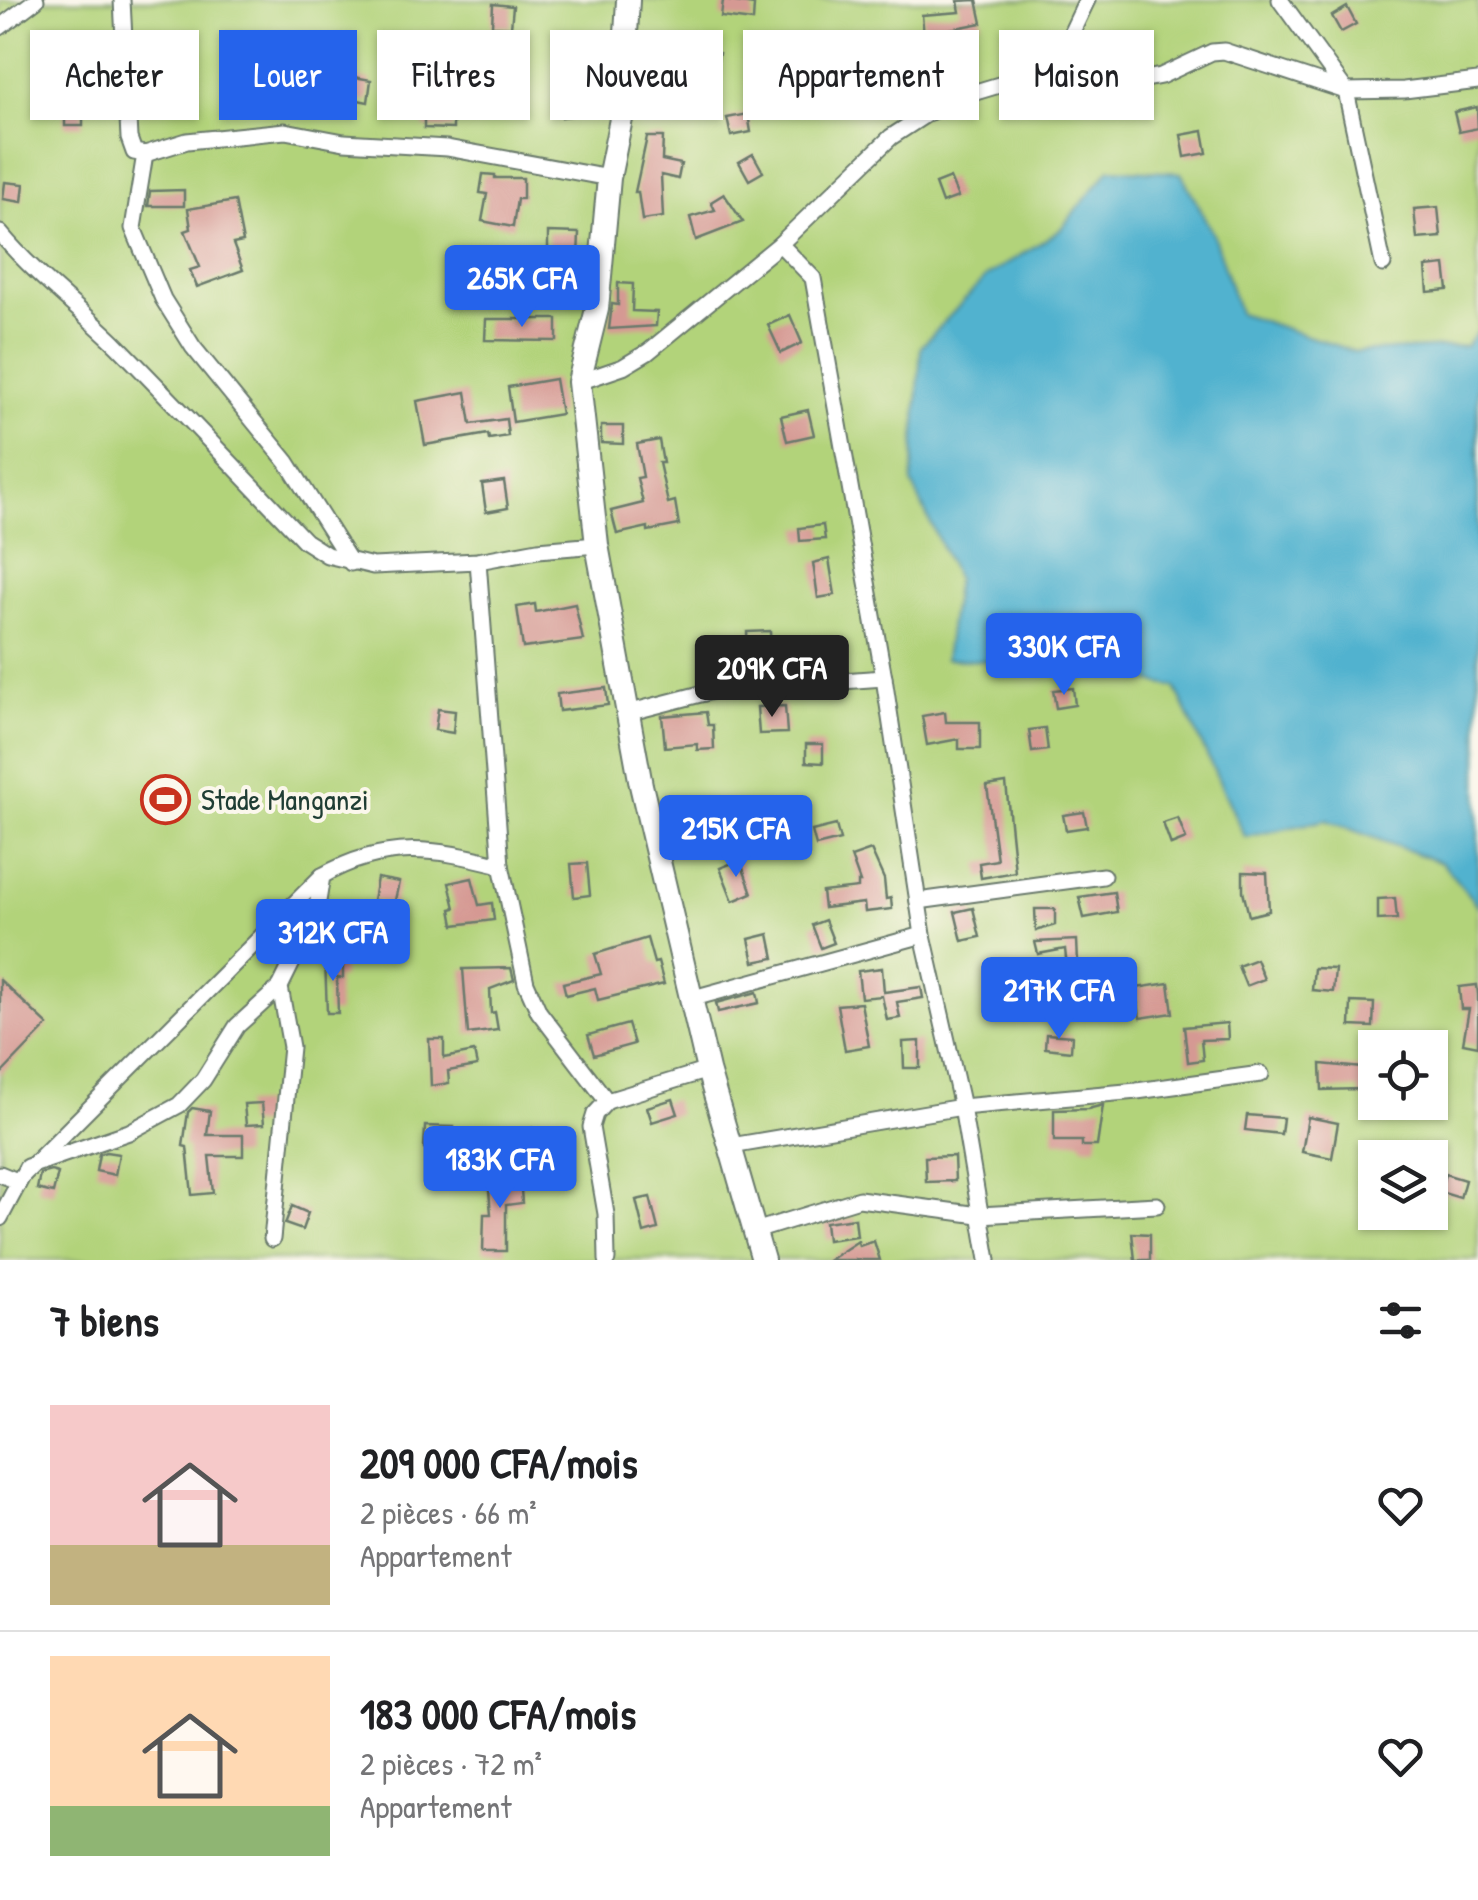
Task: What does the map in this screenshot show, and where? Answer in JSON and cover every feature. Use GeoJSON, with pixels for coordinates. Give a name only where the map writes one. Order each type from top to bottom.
{"type":"FeatureCollection","features":[{"type":"Feature","properties":{"kind":"main road"},"geometry":{"type":"LineString","coordinates":[[628,0],[621,119],[609,178],[597,309],[579,382],[597,546],[627,713],[690,998],[763,1260]]}},
{"type":"Feature","properties":{"kind":"street"},"geometry":{"type":"LineString","coordinates":[[0,28],[36,0]]}},
{"type":"Feature","properties":{"kind":"street"},"geometry":{"type":"LineString","coordinates":[[122,0],[129,138],[134,152],[145,154],[188,141],[285,130],[344,142],[448,148],[609,178]]}},
{"type":"Feature","properties":{"kind":"street"},"geometry":{"type":"LineString","coordinates":[[1073,30],[1088,0]]}},
{"type":"Feature","properties":{"kind":"street"},"geometry":{"type":"LineString","coordinates":[[1280,0],[1346,91],[1384,264]]}},
{"type":"Feature","properties":{"kind":"street"},"geometry":{"type":"LineString","coordinates":[[1154,77],[1212,52],[1224,51],[1346,91],[1404,90],[1478,81]]}},
{"type":"Feature","properties":{"kind":"street"},"geometry":{"type":"LineString","coordinates":[[579,382],[623,367],[648,352],[780,244],[891,137],[968,94],[999,87]]}},
{"type":"Feature","properties":{"kind":"street"},"geometry":{"type":"LineString","coordinates":[[145,154],[133,228],[163,299],[194,347],[287,462],[350,563]]}},
{"type":"Feature","properties":{"kind":"street"},"geometry":{"type":"LineString","coordinates":[[0,233],[28,267],[116,344],[306,541],[327,555],[373,566],[478,562],[538,550],[597,546]]}},
{"type":"Feature","properties":{"kind":"street"},"geometry":{"type":"LineString","coordinates":[[780,244],[813,278],[884,678],[924,936],[962,1108],[988,1260]]}},
{"type":"Feature","properties":{"kind":"street"},"geometry":{"type":"LineString","coordinates":[[478,562],[501,864],[526,983],[539,1012],[607,1102]]}},
{"type":"Feature","properties":{"kind":"street"},"geometry":{"type":"LineString","coordinates":[[627,713],[716,690],[884,678]]}},
{"type":"Feature","properties":{"kind":"street"},"geometry":{"type":"LineString","coordinates":[[0,1174],[17,1180],[322,876],[351,859],[396,850],[443,850],[501,864]]}},
{"type":"Feature","properties":{"kind":"street"},"geometry":{"type":"LineString","coordinates":[[0,1218],[27,1167],[129,1132],[179,1105],[203,1080],[237,1026],[280,987],[316,914],[322,876]]}},
{"type":"Feature","properties":{"kind":"street"},"geometry":{"type":"LineString","coordinates":[[918,902],[1103,876]]}},
{"type":"Feature","properties":{"kind":"street"},"geometry":{"type":"LineString","coordinates":[[690,998],[924,936]]}},
{"type":"Feature","properties":{"kind":"street"},"geometry":{"type":"LineString","coordinates":[[272,1239],[291,1047],[280,987]]}},
{"type":"Feature","properties":{"kind":"street"},"geometry":{"type":"LineString","coordinates":[[607,1260],[606,1214],[591,1140],[595,1114],[607,1102],[708,1070]]}},
{"type":"Feature","properties":{"kind":"street"},"geometry":{"type":"LineString","coordinates":[[730,1146],[962,1108],[1261,1074]]}},
{"type":"Feature","properties":{"kind":"street"},"geometry":{"type":"LineString","coordinates":[[755,1231],[860,1198],[980,1214],[1157,1206]]}},
{"type":"Feature","properties":{"kind":"green space"},"geometry":{"type":"Polygon","coordinates":[[[0,0],[1478,0],[1478,1260],[0,1260],[0,0]]]}},
{"type":"Feature","properties":{"kind":"water"},"geometry":{"type":"Polygon","coordinates":[[[1110,169],[1181,173],[1213,234],[1239,313],[1355,352],[1466,346],[1478,331],[1478,906],[1442,863],[1326,820],[1245,837],[1175,687],[1077,665],[945,659],[956,578],[912,483],[921,347],[986,277],[1059,231],[1110,169]]]}},
{"type":"Feature","properties":{"kind":"building"},"geometry":{"type":"Polygon","coordinates":[[[723,0],[754,5],[753,21],[721,17],[723,0]]]}},
{"type":"Feature","properties":{"kind":"building"},"geometry":{"type":"Polygon","coordinates":[[[977,0],[982,23],[923,30],[922,15],[960,12],[958,1],[977,0]]]}},
{"type":"Feature","properties":{"kind":"building"},"geometry":{"type":"Polygon","coordinates":[[[493,4],[513,6],[511,27],[492,26],[493,4]]]}},
{"type":"Feature","properties":{"kind":"building"},"geometry":{"type":"Polygon","coordinates":[[[1347,7],[1356,24],[1341,32],[1332,16],[1347,7]]]}},
{"type":"Feature","properties":{"kind":"building"},"geometry":{"type":"Polygon","coordinates":[[[357,77],[371,80],[368,102],[357,100],[357,77]]]}},
{"type":"Feature","properties":{"kind":"building"},"geometry":{"type":"Polygon","coordinates":[[[1477,107],[1478,128],[1459,132],[1454,112],[1477,107]]]}},
{"type":"Feature","properties":{"kind":"building"},"geometry":{"type":"Polygon","coordinates":[[[743,115],[743,120],[749,120],[751,132],[731,136],[727,118],[743,115]]]}},
{"type":"Feature","properties":{"kind":"building"},"geometry":{"type":"Polygon","coordinates":[[[65,120],[83,120],[83,126],[65,126],[65,120]]]}},
{"type":"Feature","properties":{"kind":"building"},"geometry":{"type":"Polygon","coordinates":[[[424,120],[453,120],[453,129],[424,128],[424,120]]]}},
{"type":"Feature","properties":{"kind":"building"},"geometry":{"type":"Polygon","coordinates":[[[1203,131],[1207,153],[1185,157],[1181,135],[1203,131]]]}},
{"type":"Feature","properties":{"kind":"building"},"geometry":{"type":"Polygon","coordinates":[[[647,137],[663,137],[662,160],[681,164],[678,179],[661,175],[663,217],[642,220],[635,192],[647,137]]]}},
{"type":"Feature","properties":{"kind":"building"},"geometry":{"type":"Polygon","coordinates":[[[753,154],[763,172],[749,180],[739,162],[753,154]]]}},
{"type":"Feature","properties":{"kind":"building"},"geometry":{"type":"Polygon","coordinates":[[[483,174],[523,178],[523,199],[517,199],[513,227],[482,221],[487,194],[480,193],[483,174]]]}},
{"type":"Feature","properties":{"kind":"building"},"geometry":{"type":"Polygon","coordinates":[[[950,178],[958,197],[942,203],[935,184],[950,178]]]}},
{"type":"Feature","properties":{"kind":"building"},"geometry":{"type":"Polygon","coordinates":[[[5,182],[24,184],[22,202],[3,199],[5,182]]]}},
{"type":"Feature","properties":{"kind":"building"},"geometry":{"type":"Polygon","coordinates":[[[184,190],[184,206],[148,206],[150,191],[184,190]]]}},
{"type":"Feature","properties":{"kind":"building"},"geometry":{"type":"Polygon","coordinates":[[[724,194],[743,222],[696,240],[690,217],[715,210],[711,202],[724,194]]]}},
{"type":"Feature","properties":{"kind":"building"},"geometry":{"type":"Polygon","coordinates":[[[235,201],[243,242],[233,244],[243,270],[197,287],[190,270],[200,267],[185,231],[191,229],[188,209],[235,201]]]}},
{"type":"Feature","properties":{"kind":"building"},"geometry":{"type":"Polygon","coordinates":[[[1438,207],[1441,237],[1417,239],[1414,209],[1438,207]]]}},
{"type":"Feature","properties":{"kind":"building"},"geometry":{"type":"Polygon","coordinates":[[[548,232],[579,233],[577,285],[520,285],[520,263],[548,263],[548,232]]]}},
{"type":"Feature","properties":{"kind":"building"},"geometry":{"type":"Polygon","coordinates":[[[1445,265],[1448,290],[1428,292],[1426,267],[1445,265]]]}},
{"type":"Feature","properties":{"kind":"building"},"geometry":{"type":"Polygon","coordinates":[[[618,283],[633,284],[632,311],[657,312],[656,326],[609,329],[612,304],[618,305],[618,283]]]}},
{"type":"Feature","properties":{"kind":"building"},"geometry":{"type":"Polygon","coordinates":[[[790,315],[802,343],[781,353],[768,325],[790,315]]]}},
{"type":"Feature","properties":{"kind":"building"},"geometry":{"type":"Polygon","coordinates":[[[486,319],[557,319],[557,341],[485,340],[486,319]]]}},
{"type":"Feature","properties":{"kind":"building"},"geometry":{"type":"Polygon","coordinates":[[[555,379],[561,414],[513,422],[508,387],[555,379]]]}},
{"type":"Feature","properties":{"kind":"building"},"geometry":{"type":"Polygon","coordinates":[[[466,392],[471,424],[506,419],[508,436],[489,439],[488,434],[425,445],[417,401],[466,392]]]}},
{"type":"Feature","properties":{"kind":"building"},"geometry":{"type":"Polygon","coordinates":[[[808,410],[814,435],[787,441],[781,416],[808,410]]]}},
{"type":"Feature","properties":{"kind":"building"},"geometry":{"type":"Polygon","coordinates":[[[601,426],[623,426],[623,444],[601,443],[601,426]]]}},
{"type":"Feature","properties":{"kind":"building"},"geometry":{"type":"Polygon","coordinates":[[[659,440],[663,463],[659,463],[668,503],[675,501],[679,525],[617,534],[611,511],[643,503],[637,478],[643,477],[637,444],[659,440]]]}},
{"type":"Feature","properties":{"kind":"building"},"geometry":{"type":"Polygon","coordinates":[[[504,481],[508,508],[486,512],[482,484],[504,481]]]}},
{"type":"Feature","properties":{"kind":"building"},"geometry":{"type":"Polygon","coordinates":[[[823,525],[825,539],[800,541],[799,528],[823,525]]]}},
{"type":"Feature","properties":{"kind":"building"},"geometry":{"type":"Polygon","coordinates":[[[829,559],[835,595],[818,598],[813,563],[829,559]]]}},
{"type":"Feature","properties":{"kind":"building"},"geometry":{"type":"Polygon","coordinates":[[[535,604],[536,612],[575,604],[583,640],[523,648],[517,607],[535,604]]]}},
{"type":"Feature","properties":{"kind":"building"},"geometry":{"type":"Polygon","coordinates":[[[770,631],[771,652],[748,652],[747,632],[770,631]]]}},
{"type":"Feature","properties":{"kind":"building"},"geometry":{"type":"Polygon","coordinates":[[[606,688],[608,705],[559,711],[557,694],[606,688]]]}},
{"type":"Feature","properties":{"kind":"building"},"geometry":{"type":"Polygon","coordinates":[[[1073,688],[1075,705],[1056,708],[1053,690],[1073,688]]]}},
{"type":"Feature","properties":{"kind":"building"},"geometry":{"type":"Polygon","coordinates":[[[785,706],[787,733],[759,734],[757,707],[785,706]]]}},
{"type":"Feature","properties":{"kind":"building"},"geometry":{"type":"Polygon","coordinates":[[[438,709],[455,711],[453,733],[435,730],[438,709]]]}},
{"type":"Feature","properties":{"kind":"building"},"geometry":{"type":"Polygon","coordinates":[[[706,712],[708,725],[713,725],[714,749],[697,750],[697,744],[665,747],[662,716],[706,712]]]}},
{"type":"Feature","properties":{"kind":"building"},"geometry":{"type":"Polygon","coordinates":[[[945,712],[946,722],[980,722],[980,749],[959,749],[959,739],[927,745],[922,716],[945,712]]]}},
{"type":"Feature","properties":{"kind":"building"},"geometry":{"type":"Polygon","coordinates":[[[1045,728],[1048,750],[1032,752],[1029,730],[1045,728]]]}},
{"type":"Feature","properties":{"kind":"building"},"geometry":{"type":"Polygon","coordinates":[[[806,744],[823,744],[823,763],[806,762],[806,744]]]}},
{"type":"Feature","properties":{"kind":"building"},"geometry":{"type":"Polygon","coordinates":[[[1006,783],[1015,872],[981,878],[979,863],[997,860],[987,786],[1006,783]]]}},
{"type":"Feature","properties":{"kind":"building"},"geometry":{"type":"Polygon","coordinates":[[[1084,812],[1087,827],[1066,830],[1063,815],[1084,812]]]}},
{"type":"Feature","properties":{"kind":"building"},"geometry":{"type":"Polygon","coordinates":[[[1178,818],[1186,839],[1171,845],[1163,823],[1178,818]]]}},
{"type":"Feature","properties":{"kind":"building"},"geometry":{"type":"Polygon","coordinates":[[[836,825],[840,840],[816,846],[812,831],[836,825]]]}},
{"type":"Feature","properties":{"kind":"building"},"geometry":{"type":"Polygon","coordinates":[[[871,850],[892,909],[865,912],[864,903],[824,908],[822,892],[858,888],[860,882],[851,857],[871,850]]]}},
{"type":"Feature","properties":{"kind":"building"},"geometry":{"type":"Polygon","coordinates":[[[740,860],[752,893],[733,901],[720,868],[740,860]]]}},
{"type":"Feature","properties":{"kind":"building"},"geometry":{"type":"Polygon","coordinates":[[[587,863],[590,895],[574,897],[571,864],[587,863]]]}},
{"type":"Feature","properties":{"kind":"building"},"geometry":{"type":"Polygon","coordinates":[[[1243,872],[1267,873],[1269,911],[1249,916],[1243,872]]]}},
{"type":"Feature","properties":{"kind":"building"},"geometry":{"type":"Polygon","coordinates":[[[377,878],[399,882],[394,905],[373,900],[377,878]]]}},
{"type":"Feature","properties":{"kind":"building"},"geometry":{"type":"Polygon","coordinates":[[[472,878],[479,905],[492,903],[494,920],[454,925],[451,909],[455,908],[449,883],[472,878]]]}},
{"type":"Feature","properties":{"kind":"building"},"geometry":{"type":"Polygon","coordinates":[[[1114,892],[1117,912],[1084,918],[1079,897],[1114,892]]]}},
{"type":"Feature","properties":{"kind":"building"},"geometry":{"type":"Polygon","coordinates":[[[1395,898],[1397,919],[1378,920],[1378,899],[1395,898]]]}},
{"type":"Feature","properties":{"kind":"building"},"geometry":{"type":"Polygon","coordinates":[[[973,908],[980,937],[962,941],[955,912],[973,908]]]}},
{"type":"Feature","properties":{"kind":"building"},"geometry":{"type":"Polygon","coordinates":[[[1035,909],[1055,909],[1055,925],[1036,931],[1035,909]]]}},
{"type":"Feature","properties":{"kind":"building"},"geometry":{"type":"Polygon","coordinates":[[[825,920],[834,943],[821,948],[812,925],[825,920]]]}},
{"type":"Feature","properties":{"kind":"building"},"geometry":{"type":"Polygon","coordinates":[[[769,934],[774,958],[754,962],[749,939],[769,934]]]}},
{"type":"Feature","properties":{"kind":"building"},"geometry":{"type":"Polygon","coordinates":[[[647,938],[664,984],[598,1000],[595,988],[566,995],[563,983],[601,974],[595,954],[647,938]]]}},
{"type":"Feature","properties":{"kind":"building"},"geometry":{"type":"Polygon","coordinates":[[[1077,940],[1079,985],[1087,1013],[1072,1015],[1065,949],[1038,954],[1035,942],[1077,940]]]}},
{"type":"Feature","properties":{"kind":"building"},"geometry":{"type":"Polygon","coordinates":[[[1256,959],[1264,979],[1246,986],[1238,966],[1256,959]]]}},
{"type":"Feature","properties":{"kind":"building"},"geometry":{"type":"Polygon","coordinates":[[[325,960],[343,960],[343,978],[337,978],[338,1013],[327,1013],[325,960]]]}},
{"type":"Feature","properties":{"kind":"building"},"geometry":{"type":"Polygon","coordinates":[[[511,968],[514,980],[490,989],[491,1013],[495,1012],[498,1030],[468,1034],[463,969],[511,968]]]}},
{"type":"Feature","properties":{"kind":"building"},"geometry":{"type":"Polygon","coordinates":[[[882,968],[884,992],[921,987],[923,998],[897,1002],[900,1018],[887,1020],[882,996],[861,998],[858,971],[882,968]]]}},
{"type":"Feature","properties":{"kind":"building"},"geometry":{"type":"Polygon","coordinates":[[[1314,968],[1335,969],[1333,992],[1312,990],[1314,968]]]}},
{"type":"Feature","properties":{"kind":"building"},"geometry":{"type":"Polygon","coordinates":[[[0,980],[48,1025],[0,1075],[0,980]]]}},
{"type":"Feature","properties":{"kind":"building"},"geometry":{"type":"Polygon","coordinates":[[[1169,983],[1173,1013],[1140,1018],[1136,988],[1169,983]]]}},
{"type":"Feature","properties":{"kind":"building"},"geometry":{"type":"Polygon","coordinates":[[[1477,985],[1478,1046],[1463,1043],[1469,1009],[1461,1009],[1459,987],[1477,985]]]}},
{"type":"Feature","properties":{"kind":"building"},"geometry":{"type":"Polygon","coordinates":[[[757,992],[759,1003],[718,1012],[716,1003],[757,992]]]}},
{"type":"Feature","properties":{"kind":"building"},"geometry":{"type":"Polygon","coordinates":[[[1351,1002],[1374,1003],[1373,1027],[1350,1026],[1351,1002]]]}},
{"type":"Feature","properties":{"kind":"building"},"geometry":{"type":"Polygon","coordinates":[[[861,1003],[869,1046],[845,1050],[837,1005],[861,1003]]]}},
{"type":"Feature","properties":{"kind":"building"},"geometry":{"type":"Polygon","coordinates":[[[1227,1023],[1228,1039],[1201,1040],[1203,1060],[1188,1062],[1184,1027],[1227,1023]]]}},
{"type":"Feature","properties":{"kind":"building"},"geometry":{"type":"Polygon","coordinates":[[[628,1024],[634,1044],[594,1055],[588,1035],[628,1024]]]}},
{"type":"Feature","properties":{"kind":"building"},"geometry":{"type":"Polygon","coordinates":[[[1046,1034],[1072,1036],[1071,1051],[1045,1048],[1046,1034]]]}},
{"type":"Feature","properties":{"kind":"building"},"geometry":{"type":"Polygon","coordinates":[[[429,1039],[444,1039],[444,1058],[474,1052],[477,1066],[448,1071],[449,1083],[431,1086],[429,1039]]]}},
{"type":"Feature","properties":{"kind":"building"},"geometry":{"type":"Polygon","coordinates":[[[920,1041],[920,1068],[904,1068],[903,1042],[920,1041]]]}},
{"type":"Feature","properties":{"kind":"building"},"geometry":{"type":"Polygon","coordinates":[[[1321,1064],[1358,1068],[1358,1089],[1322,1090],[1321,1064]]]}},
{"type":"Feature","properties":{"kind":"building"},"geometry":{"type":"Polygon","coordinates":[[[673,1099],[678,1114],[652,1122],[647,1107],[673,1099]]]}},
{"type":"Feature","properties":{"kind":"building"},"geometry":{"type":"Polygon","coordinates":[[[262,1103],[264,1124],[246,1125],[244,1104],[262,1103]]]}},
{"type":"Feature","properties":{"kind":"building"},"geometry":{"type":"Polygon","coordinates":[[[1103,1105],[1097,1146],[1082,1146],[1082,1141],[1054,1141],[1054,1110],[1103,1105]]]}},
{"type":"Feature","properties":{"kind":"building"},"geometry":{"type":"Polygon","coordinates":[[[192,1108],[210,1111],[207,1135],[243,1135],[243,1156],[209,1156],[213,1193],[192,1195],[187,1147],[183,1146],[192,1108]]]}},
{"type":"Feature","properties":{"kind":"building"},"geometry":{"type":"Polygon","coordinates":[[[1247,1115],[1283,1118],[1281,1134],[1245,1130],[1247,1115]]]}},
{"type":"Feature","properties":{"kind":"building"},"geometry":{"type":"Polygon","coordinates":[[[1308,1117],[1338,1123],[1332,1158],[1302,1152],[1308,1117]]]}},
{"type":"Feature","properties":{"kind":"building"},"geometry":{"type":"Polygon","coordinates":[[[425,1126],[454,1127],[453,1165],[457,1165],[457,1183],[441,1183],[441,1150],[424,1149],[425,1126]]]}},
{"type":"Feature","properties":{"kind":"building"},"geometry":{"type":"Polygon","coordinates":[[[532,1128],[536,1148],[517,1152],[513,1132],[532,1128]]]}},
{"type":"Feature","properties":{"kind":"building"},"geometry":{"type":"Polygon","coordinates":[[[99,1154],[119,1154],[115,1175],[96,1171],[99,1154]]]}},
{"type":"Feature","properties":{"kind":"building"},"geometry":{"type":"Polygon","coordinates":[[[954,1156],[955,1181],[926,1182],[925,1157],[954,1156]]]}},
{"type":"Feature","properties":{"kind":"building"},"geometry":{"type":"Polygon","coordinates":[[[58,1173],[53,1193],[37,1189],[40,1174],[58,1173]]]}},
{"type":"Feature","properties":{"kind":"building"},"geometry":{"type":"Polygon","coordinates":[[[1448,1175],[1465,1180],[1460,1198],[1448,1194],[1448,1175]]]}},
{"type":"Feature","properties":{"kind":"building"},"geometry":{"type":"Polygon","coordinates":[[[520,1176],[522,1203],[506,1205],[506,1251],[483,1251],[484,1214],[491,1214],[488,1179],[520,1176]]]}},
{"type":"Feature","properties":{"kind":"building"},"geometry":{"type":"Polygon","coordinates":[[[650,1197],[658,1229],[644,1233],[636,1200],[650,1197]]]}},
{"type":"Feature","properties":{"kind":"building"},"geometry":{"type":"Polygon","coordinates":[[[292,1206],[308,1213],[302,1230],[285,1224],[292,1206]]]}},
{"type":"Feature","properties":{"kind":"building"},"geometry":{"type":"Polygon","coordinates":[[[855,1218],[857,1236],[827,1240],[825,1222],[855,1218]]]}},
{"type":"Feature","properties":{"kind":"building"},"geometry":{"type":"Polygon","coordinates":[[[1132,1233],[1150,1234],[1150,1260],[1135,1260],[1132,1233]]]}},
{"type":"Feature","properties":{"kind":"building"},"geometry":{"type":"Polygon","coordinates":[[[858,1241],[859,1246],[874,1241],[880,1260],[829,1260],[858,1241]]]}},
{"type":"Feature","properties":{"kind":"place","name":"Stade Manganzi"},"geometry":{"type":"Point","coordinates":[166,799]}}]}
